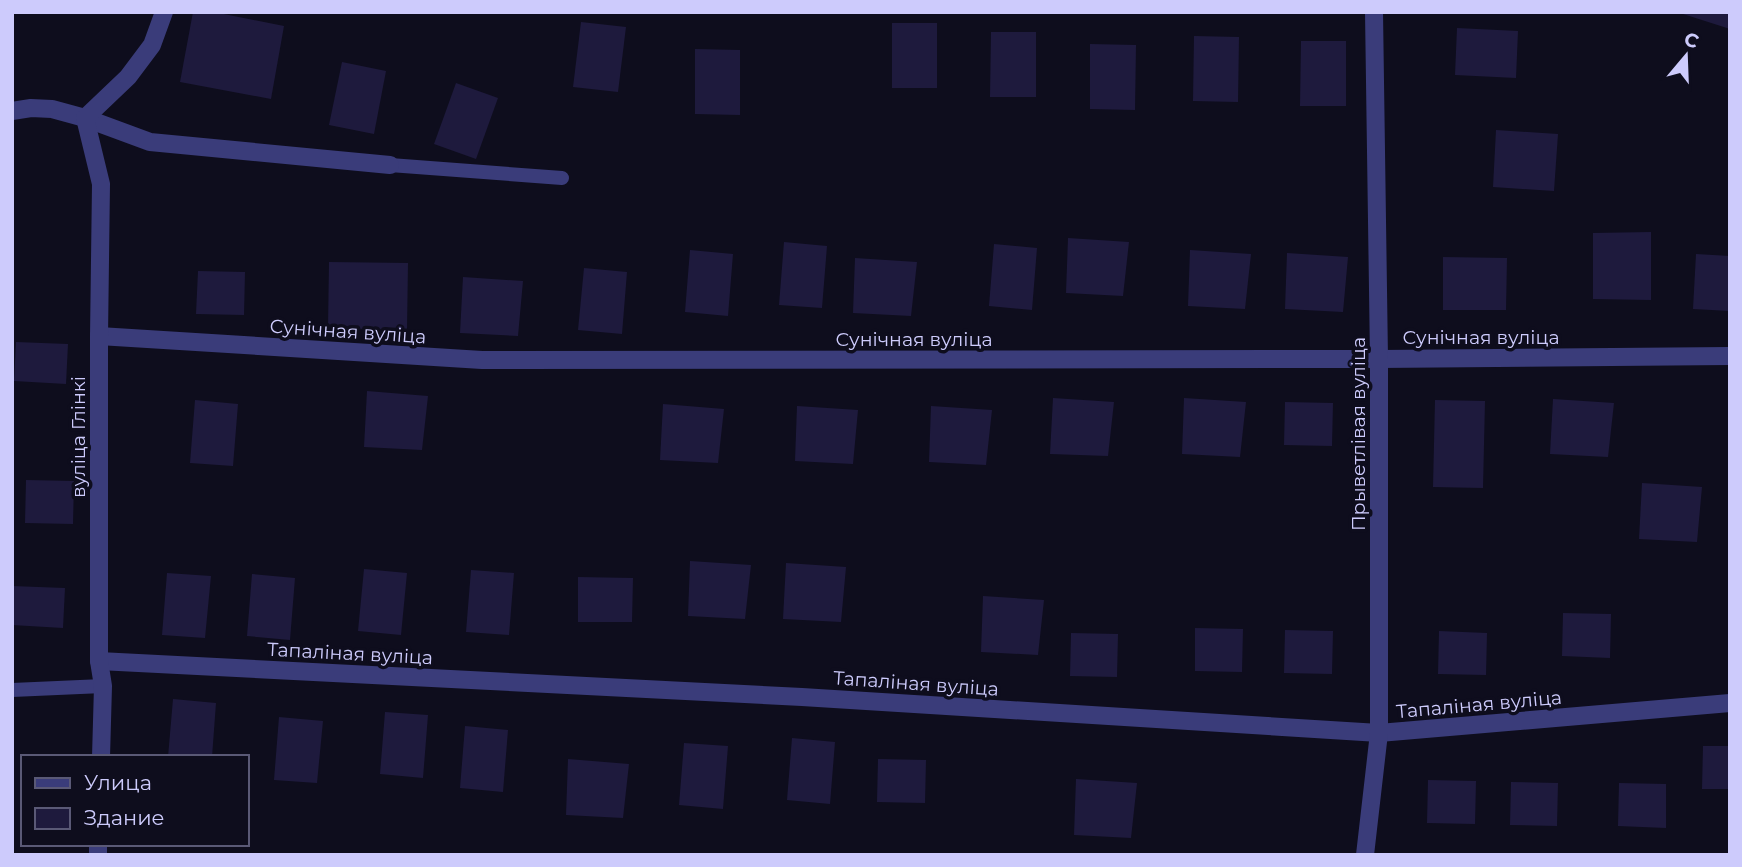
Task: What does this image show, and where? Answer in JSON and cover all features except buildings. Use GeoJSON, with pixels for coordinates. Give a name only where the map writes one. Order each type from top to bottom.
{"type":"FeatureCollection","features":[{"type":"Feature","properties":{"kind":"street"},"geometry":{"type":"LineString","coordinates":[[85,118],[128,77],[152,45],[164,12]]}},
{"type":"Feature","properties":{"kind":"street","name":"Прыветлівая вуліца"},"geometry":{"type":"LineString","coordinates":[[1365,855],[1379,733],[1379,359],[1374,12]]}},
{"type":"Feature","properties":{"kind":"street"},"geometry":{"type":"LineString","coordinates":[[12,111],[52,109],[150,142],[390,165]]}},
{"type":"Feature","properties":{"kind":"street","name":"вуліца Глінкі"},"geometry":{"type":"LineString","coordinates":[[85,118],[101,184],[101,755]]}},
{"type":"Feature","properties":{"kind":"street","name":"Сунічная вуліца"},"geometry":{"type":"LineString","coordinates":[[99,336],[482,360],[1730,356]]}},
{"type":"Feature","properties":{"kind":"street","name":"Тапаліная вуліца"},"geometry":{"type":"LineString","coordinates":[[99,661],[802,697],[1379,733],[1730,703]]}},
{"type":"Feature","properties":{"kind":"lane"},"geometry":{"type":"LineString","coordinates":[[390,165],[562,178]]}},
{"type":"Feature","properties":{"kind":"lane"},"geometry":{"type":"LineString","coordinates":[[12,690],[103,686]]}}]}
